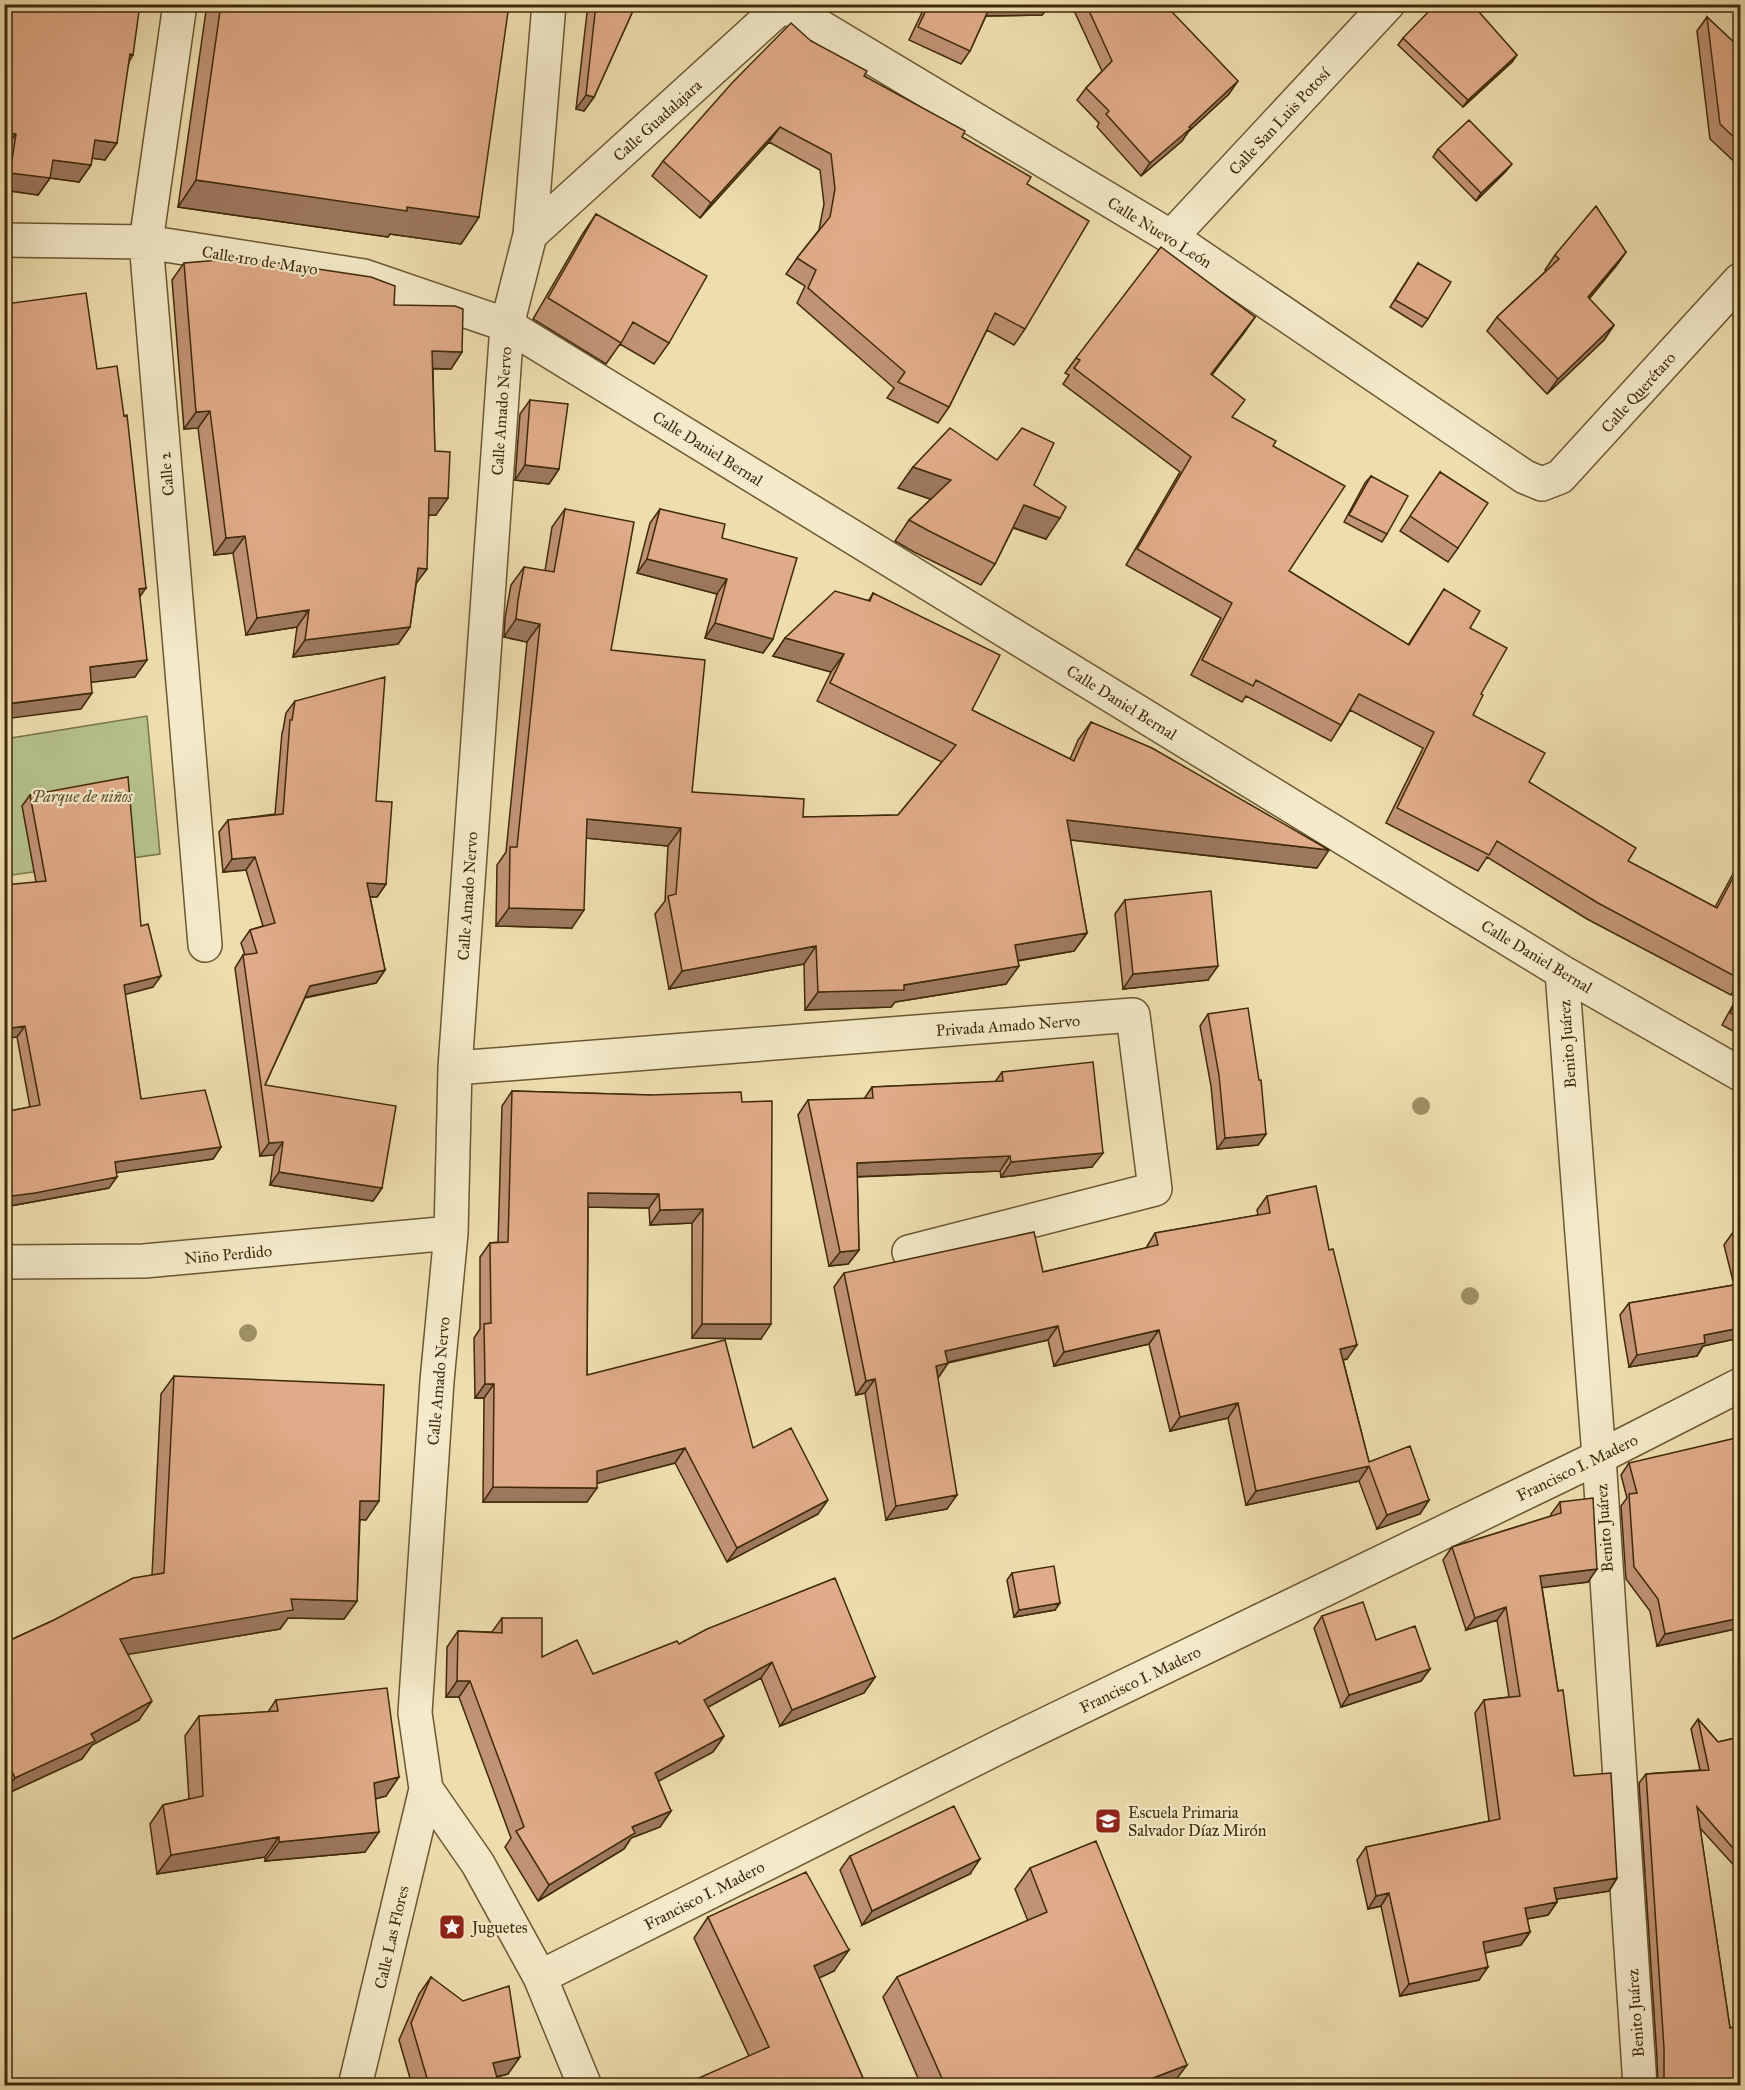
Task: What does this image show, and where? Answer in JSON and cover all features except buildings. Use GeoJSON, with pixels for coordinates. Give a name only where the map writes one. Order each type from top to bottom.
{"type":"FeatureCollection","features":[{"type":"Feature","properties":{"kind":"street","name":"Calle 2"},"geometry":{"type":"LineString","coordinates":[[180,4],[146,242],[205,945]]}},
{"type":"Feature","properties":{"kind":"street","name":"Calle Amado Nervo"},"geometry":{"type":"LineString","coordinates":[[426,1789],[415,1713],[437,1381],[451,1233],[455,1068],[507,325],[530,235],[549,4]]}},
{"type":"Feature","properties":{"kind":"street","name":"Calle San Luis Potosí"},"geometry":{"type":"LineString","coordinates":[[1171,237],[1388,4]]}},
{"type":"Feature","properties":{"kind":"street","name":"Calle Guadalajara"},"geometry":{"type":"LineString","coordinates":[[530,235],[784,5]]}},
{"type":"Feature","properties":{"kind":"street","name":"Calle Nuevo León"},"geometry":{"type":"LineString","coordinates":[[784,5],[1171,237],[1525,477]]}},
{"type":"Feature","properties":{"kind":"street","name":"Calle 1ro de Mayo"},"geometry":{"type":"LineString","coordinates":[[4,240],[146,242],[364,276],[507,325]]}},
{"type":"Feature","properties":{"kind":"street","name":"Calle Querétaro"},"geometry":{"type":"LineString","coordinates":[[1525,477],[1542,484],[1560,477],[1740,280]]}},
{"type":"Feature","properties":{"kind":"street","name":"Calle Daniel Bernal"},"geometry":{"type":"LineString","coordinates":[[507,325],[1562,972],[1740,1074]]}},
{"type":"Feature","properties":{"kind":"street","name":"Benito Juárez"},"geometry":{"type":"LineString","coordinates":[[1562,972],[1599,1457],[1640,2085]]}},
{"type":"Feature","properties":{"kind":"street","name":"Privada Amado Nervo"},"geometry":{"type":"LineString","coordinates":[[455,1068],[1132,1015],[1155,1189],[909,1252]]}},
{"type":"Feature","properties":{"kind":"street","name":"Niño Perdido"},"geometry":{"type":"LineString","coordinates":[[4,1262],[144,1261],[451,1233]]}},
{"type":"Feature","properties":{"kind":"street","name":"Francisco I. Madero"},"geometry":{"type":"LineString","coordinates":[[540,1977],[1005,1744],[1599,1457],[1740,1385]]}},
{"type":"Feature","properties":{"kind":"street"},"geometry":{"type":"LineString","coordinates":[[426,1789],[478,1864],[540,1977],[585,2085]]}},
{"type":"Feature","properties":{"kind":"street","name":"Calle Las Flores"},"geometry":{"type":"LineString","coordinates":[[355,2085],[426,1789]]}},
{"type":"Feature","properties":{"kind":"green space","name":"Parque de niños"},"geometry":{"type":"Polygon","coordinates":[[[147,716],[160,854],[5,876],[5,739],[147,716]]]}},
{"type":"Feature","properties":{"kind":"place","name":"Escuela Primaria Salvador Díaz Mirón"},"geometry":{"type":"Point","coordinates":[1108,1821]}},
{"type":"Feature","properties":{"kind":"place","name":"Juguetes"},"geometry":{"type":"Point","coordinates":[452,1927]}}]}
